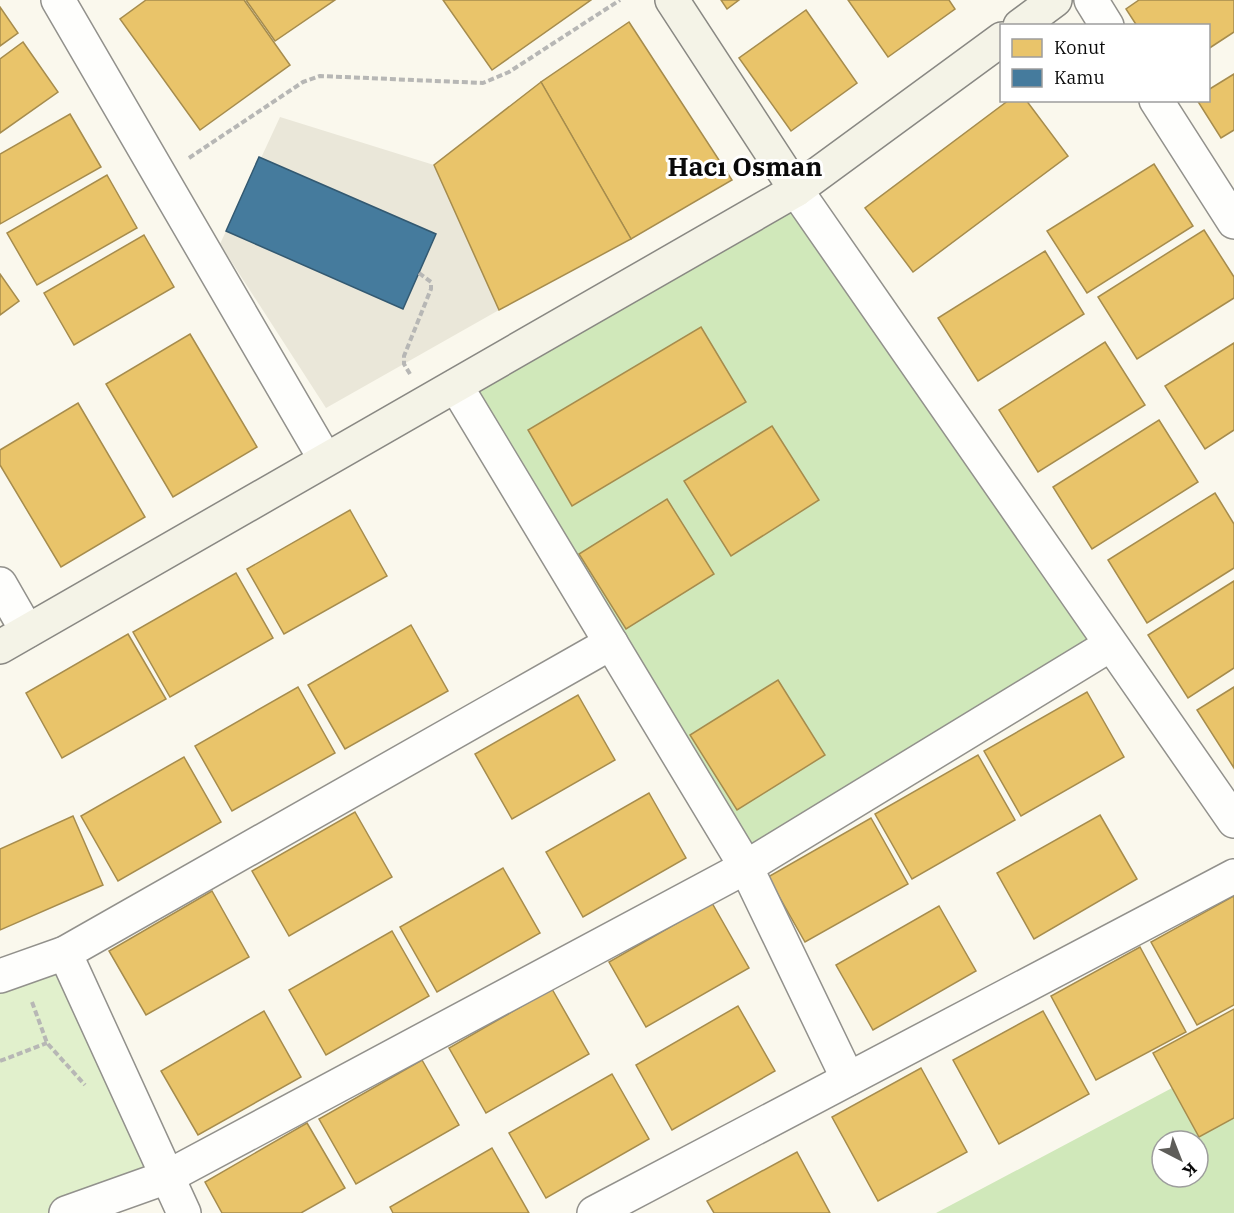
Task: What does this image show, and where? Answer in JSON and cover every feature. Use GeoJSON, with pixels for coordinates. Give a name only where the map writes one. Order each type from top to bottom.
{"type":"FeatureCollection","features":[{"type":"Feature","properties":{"kind":"main road"},"geometry":{"type":"LineString","coordinates":[[672,0],[796,190]]}},
{"type":"Feature","properties":{"kind":"main road"},"geometry":{"type":"LineString","coordinates":[[1023,24],[1055,0]]}},
{"type":"Feature","properties":{"kind":"main road"},"geometry":{"type":"LineString","coordinates":[[14,639],[796,190],[1000,40]]}},
{"type":"Feature","properties":{"kind":"street"},"geometry":{"type":"LineString","coordinates":[[58,0],[325,459]]}},
{"type":"Feature","properties":{"kind":"street"},"geometry":{"type":"LineString","coordinates":[[1091,0],[1106,24]]}},
{"type":"Feature","properties":{"kind":"street"},"geometry":{"type":"LineString","coordinates":[[1157,102],[1234,222]]}},
{"type":"Feature","properties":{"kind":"street"},"geometry":{"type":"LineString","coordinates":[[796,190],[1234,821]]}},
{"type":"Feature","properties":{"kind":"street"},"geometry":{"type":"LineString","coordinates":[[456,386],[746,867],[848,1079]]}},
{"type":"Feature","properties":{"kind":"street"},"geometry":{"type":"LineString","coordinates":[[0,584],[14,639]]}},
{"type":"Feature","properties":{"kind":"street"},"geometry":{"type":"LineString","coordinates":[[0,976],[64,953],[611,643]]}},
{"type":"Feature","properties":{"kind":"street"},"geometry":{"type":"LineString","coordinates":[[66,1213],[167,1177],[746,867],[1110,645]]}},
{"type":"Feature","properties":{"kind":"street"},"geometry":{"type":"LineString","coordinates":[[594,1213],[1234,876]]}},
{"type":"Feature","properties":{"kind":"street"},"geometry":{"type":"LineString","coordinates":[[64,953],[184,1213]]}},
{"type":"Feature","properties":{"kind":"path"},"geometry":{"type":"LineString","coordinates":[[162,177],[303,82],[320,76],[483,83],[509,72],[620,0]]}},
{"type":"Feature","properties":{"kind":"path"},"geometry":{"type":"LineString","coordinates":[[419,273],[430,282],[431,289],[404,356],[404,363],[426,403]]}},
{"type":"Feature","properties":{"kind":"path"},"geometry":{"type":"LineString","coordinates":[[0,1061],[47,1043]]}},
{"type":"Feature","properties":{"kind":"green space"},"geometry":{"type":"Polygon","coordinates":[[[796,190],[1110,645],[746,867],[456,386],[796,190]]]}},
{"type":"Feature","properties":{"kind":"green space"},"geometry":{"type":"Polygon","coordinates":[[[65,953],[167,1177],[66,1213],[0,1213],[0,976],[65,953]]]}},
{"type":"Feature","properties":{"kind":"green space"},"geometry":{"type":"Polygon","coordinates":[[[1172,1088],[1195,1129],[1150,1129],[1150,1189],[1210,1189],[1210,1131],[1234,1118],[1234,1213],[936,1213],[1172,1088]]]}},
{"type":"Feature","properties":{"kind":"shaded area"},"geometry":{"type":"Polygon","coordinates":[[[280,117],[434,165],[499,310],[326,408],[220,244],[226,231],[403,309],[436,234],[261,158],[280,117]]]}},
{"type":"Feature","properties":{"kind":"building: Konut"},"geometry":{"type":"Polygon","coordinates":[[[146,0],[244,0],[290,65],[200,130],[120,19],[146,0]]]}},
{"type":"Feature","properties":{"kind":"building: Konut"},"geometry":{"type":"Polygon","coordinates":[[[246,0],[335,0],[275,41],[246,0]]]}},
{"type":"Feature","properties":{"kind":"building: Konut"},"geometry":{"type":"Polygon","coordinates":[[[443,0],[591,0],[492,70],[443,0]]]}},
{"type":"Feature","properties":{"kind":"building: Konut"},"geometry":{"type":"Polygon","coordinates":[[[721,0],[739,0],[727,9],[721,0]]]}},
{"type":"Feature","properties":{"kind":"building: Konut"},"geometry":{"type":"Polygon","coordinates":[[[848,0],[949,0],[955,9],[888,57],[848,0]]]}},
{"type":"Feature","properties":{"kind":"building: Konut"},"geometry":{"type":"Polygon","coordinates":[[[1139,0],[1234,0],[1234,32],[1210,48],[1210,24],[1136,24],[1126,9],[1139,0]]]}},
{"type":"Feature","properties":{"kind":"building: Konut"},"geometry":{"type":"Polygon","coordinates":[[[0,7],[18,33],[0,46],[0,7]]]}},
{"type":"Feature","properties":{"kind":"building: Konut"},"geometry":{"type":"Polygon","coordinates":[[[806,10],[857,83],[791,131],[739,58],[806,10]]]}},
{"type":"Feature","properties":{"kind":"building: Konut"},"geometry":{"type":"Polygon","coordinates":[[[629,22],[732,180],[631,239],[541,82],[629,22]]]}},
{"type":"Feature","properties":{"kind":"building: Konut"},"geometry":{"type":"Polygon","coordinates":[[[23,42],[58,92],[0,133],[0,59],[23,42]]]}},
{"type":"Feature","properties":{"kind":"building: Konut"},"geometry":{"type":"Polygon","coordinates":[[[1234,74],[1234,130],[1221,138],[1198,102],[1210,102],[1210,89],[1234,74]]]}},
{"type":"Feature","properties":{"kind":"building: Konut"},"geometry":{"type":"Polygon","coordinates":[[[541,82],[631,239],[499,310],[434,165],[541,82]]]}},
{"type":"Feature","properties":{"kind":"building: Konut"},"geometry":{"type":"Polygon","coordinates":[[[1006,102],[1028,102],[1068,156],[913,272],[865,208],[1006,102]]]}},
{"type":"Feature","properties":{"kind":"building: Konut"},"geometry":{"type":"Polygon","coordinates":[[[70,114],[101,167],[0,224],[0,154],[70,114]]]}},
{"type":"Feature","properties":{"kind":"building: Konut"},"geometry":{"type":"Polygon","coordinates":[[[1154,164],[1193,226],[1087,293],[1047,231],[1154,164]]]}},
{"type":"Feature","properties":{"kind":"building: Konut"},"geometry":{"type":"Polygon","coordinates":[[[107,175],[137,228],[37,285],[7,233],[107,175]]]}},
{"type":"Feature","properties":{"kind":"building: Konut"},"geometry":{"type":"Polygon","coordinates":[[[1204,230],[1234,277],[1234,298],[1137,359],[1098,297],[1204,230]]]}},
{"type":"Feature","properties":{"kind":"building: Konut"},"geometry":{"type":"Polygon","coordinates":[[[144,235],[174,287],[74,345],[44,293],[144,235]]]}},
{"type":"Feature","properties":{"kind":"building: Konut"},"geometry":{"type":"Polygon","coordinates":[[[1045,251],[1084,314],[978,381],[938,318],[1045,251]]]}},
{"type":"Feature","properties":{"kind":"building: Konut"},"geometry":{"type":"Polygon","coordinates":[[[0,274],[19,301],[0,315],[0,274]]]}},
{"type":"Feature","properties":{"kind":"building: Konut"},"geometry":{"type":"Polygon","coordinates":[[[701,327],[746,402],[572,506],[528,430],[701,327]]]}},
{"type":"Feature","properties":{"kind":"building: Konut"},"geometry":{"type":"Polygon","coordinates":[[[190,334],[257,447],[173,497],[106,384],[190,334]]]}},
{"type":"Feature","properties":{"kind":"building: Konut"},"geometry":{"type":"Polygon","coordinates":[[[1105,342],[1145,405],[1038,472],[999,410],[1105,342]]]}},
{"type":"Feature","properties":{"kind":"building: Konut"},"geometry":{"type":"Polygon","coordinates":[[[1234,343],[1234,430],[1205,449],[1165,386],[1234,343]]]}},
{"type":"Feature","properties":{"kind":"building: Konut"},"geometry":{"type":"Polygon","coordinates":[[[78,403],[145,517],[61,567],[0,465],[0,450],[78,403]]]}},
{"type":"Feature","properties":{"kind":"building: Konut"},"geometry":{"type":"Polygon","coordinates":[[[1159,420],[1198,482],[1092,549],[1053,487],[1159,420]]]}},
{"type":"Feature","properties":{"kind":"building: Konut"},"geometry":{"type":"Polygon","coordinates":[[[772,426],[819,500],[731,556],[684,481],[772,426]]]}},
{"type":"Feature","properties":{"kind":"building: Konut"},"geometry":{"type":"Polygon","coordinates":[[[1215,493],[1234,524],[1234,568],[1147,623],[1108,560],[1215,493]]]}},
{"type":"Feature","properties":{"kind":"building: Konut"},"geometry":{"type":"Polygon","coordinates":[[[667,499],[714,574],[626,629],[579,554],[667,499]]]}},
{"type":"Feature","properties":{"kind":"building: Konut"},"geometry":{"type":"Polygon","coordinates":[[[350,510],[387,576],[284,634],[247,569],[350,510]]]}},
{"type":"Feature","properties":{"kind":"building: Konut"},"geometry":{"type":"Polygon","coordinates":[[[236,573],[273,638],[170,697],[133,632],[236,573]]]}},
{"type":"Feature","properties":{"kind":"building: Konut"},"geometry":{"type":"Polygon","coordinates":[[[1234,581],[1234,668],[1188,698],[1148,635],[1234,581]]]}},
{"type":"Feature","properties":{"kind":"building: Konut"},"geometry":{"type":"Polygon","coordinates":[[[411,625],[448,691],[345,749],[308,685],[411,625]]]}},
{"type":"Feature","properties":{"kind":"building: Konut"},"geometry":{"type":"Polygon","coordinates":[[[128,634],[166,699],[62,758],[26,693],[128,634]]]}},
{"type":"Feature","properties":{"kind":"building: Konut"},"geometry":{"type":"Polygon","coordinates":[[[778,680],[825,755],[737,810],[690,735],[778,680]]]}},
{"type":"Feature","properties":{"kind":"building: Konut"},"geometry":{"type":"Polygon","coordinates":[[[298,687],[335,753],[232,811],[195,746],[298,687]]]}},
{"type":"Feature","properties":{"kind":"building: Konut"},"geometry":{"type":"Polygon","coordinates":[[[1234,687],[1234,768],[1197,710],[1234,687]]]}},
{"type":"Feature","properties":{"kind":"building: Konut"},"geometry":{"type":"Polygon","coordinates":[[[1087,692],[1124,757],[1021,816],[984,751],[1087,692]]]}},
{"type":"Feature","properties":{"kind":"building: Konut"},"geometry":{"type":"Polygon","coordinates":[[[578,695],[615,760],[512,819],[475,754],[578,695]]]}},
{"type":"Feature","properties":{"kind":"building: Konut"},"geometry":{"type":"Polygon","coordinates":[[[978,755],[1015,820],[912,879],[875,814],[978,755]]]}},
{"type":"Feature","properties":{"kind":"building: Konut"},"geometry":{"type":"Polygon","coordinates":[[[184,757],[221,822],[118,881],[81,816],[184,757]]]}},
{"type":"Feature","properties":{"kind":"building: Konut"},"geometry":{"type":"Polygon","coordinates":[[[649,793],[686,858],[583,917],[546,852],[649,793]]]}},
{"type":"Feature","properties":{"kind":"building: Konut"},"geometry":{"type":"Polygon","coordinates":[[[355,812],[392,877],[289,936],[252,871],[355,812]]]}},
{"type":"Feature","properties":{"kind":"building: Konut"},"geometry":{"type":"Polygon","coordinates":[[[1100,815],[1137,879],[1034,939],[997,873],[1100,815]]]}},
{"type":"Feature","properties":{"kind":"building: Konut"},"geometry":{"type":"Polygon","coordinates":[[[73,816],[103,885],[0,930],[0,849],[73,816]]]}},
{"type":"Feature","properties":{"kind":"building: Konut"},"geometry":{"type":"Polygon","coordinates":[[[871,818],[908,884],[805,942],[768,877],[871,818]]]}},
{"type":"Feature","properties":{"kind":"building: Konut"},"geometry":{"type":"Polygon","coordinates":[[[503,868],[540,933],[437,992],[400,927],[503,868]]]}},
{"type":"Feature","properties":{"kind":"building: Konut"},"geometry":{"type":"Polygon","coordinates":[[[212,891],[249,957],[146,1015],[109,951],[212,891]]]}},
{"type":"Feature","properties":{"kind":"building: Konut"},"geometry":{"type":"Polygon","coordinates":[[[1234,896],[1234,1005],[1197,1025],[1151,942],[1234,896]]]}},
{"type":"Feature","properties":{"kind":"building: Konut"},"geometry":{"type":"Polygon","coordinates":[[[712,903],[749,968],[646,1027],[609,962],[712,903]]]}},
{"type":"Feature","properties":{"kind":"building: Konut"},"geometry":{"type":"Polygon","coordinates":[[[939,906],[976,971],[873,1030],[836,965],[939,906]]]}},
{"type":"Feature","properties":{"kind":"building: Konut"},"geometry":{"type":"Polygon","coordinates":[[[392,931],[429,996],[326,1055],[289,990],[392,931]]]}},
{"type":"Feature","properties":{"kind":"building: Konut"},"geometry":{"type":"Polygon","coordinates":[[[1140,947],[1186,1032],[1096,1080],[1051,996],[1140,947]]]}},
{"type":"Feature","properties":{"kind":"building: Konut"},"geometry":{"type":"Polygon","coordinates":[[[552,989],[589,1054],[486,1113],[449,1048],[552,989]]]}},
{"type":"Feature","properties":{"kind":"building: Konut"},"geometry":{"type":"Polygon","coordinates":[[[738,1006],[775,1071],[672,1130],[636,1065],[738,1006]]]}},
{"type":"Feature","properties":{"kind":"building: Konut"},"geometry":{"type":"Polygon","coordinates":[[[1234,1009],[1234,1118],[1210,1131],[1210,1129],[1195,1129],[1153,1053],[1234,1009]]]}},
{"type":"Feature","properties":{"kind":"building: Konut"},"geometry":{"type":"Polygon","coordinates":[[[264,1011],[301,1077],[198,1135],[161,1071],[264,1011]]]}},
{"type":"Feature","properties":{"kind":"building: Konut"},"geometry":{"type":"Polygon","coordinates":[[[1043,1011],[1089,1094],[999,1144],[953,1060],[1043,1011]]]}},
{"type":"Feature","properties":{"kind":"building: Konut"},"geometry":{"type":"Polygon","coordinates":[[[422,1060],[459,1125],[356,1184],[319,1119],[422,1060]]]}},
{"type":"Feature","properties":{"kind":"building: Konut"},"geometry":{"type":"Polygon","coordinates":[[[921,1068],[967,1152],[878,1201],[832,1117],[921,1068]]]}},
{"type":"Feature","properties":{"kind":"building: Konut"},"geometry":{"type":"Polygon","coordinates":[[[612,1074],[649,1139],[546,1198],[509,1133],[612,1074]]]}},
{"type":"Feature","properties":{"kind":"building: Konut"},"geometry":{"type":"Polygon","coordinates":[[[307,1123],[345,1188],[301,1213],[222,1213],[205,1182],[307,1123]]]}},
{"type":"Feature","properties":{"kind":"building: Konut"},"geometry":{"type":"Polygon","coordinates":[[[492,1148],[529,1213],[393,1213],[390,1207],[492,1148]]]}},
{"type":"Feature","properties":{"kind":"building: Konut"},"geometry":{"type":"Polygon","coordinates":[[[797,1152],[830,1213],[714,1213],[707,1201],[797,1152]]]}},
{"type":"Feature","properties":{"kind":"building: Kamu"},"geometry":{"type":"Polygon","coordinates":[[[259,157],[436,234],[403,309],[226,231],[259,157]]]}},
{"type":"Feature","properties":{"kind":"district","name":"Hacı Osman"},"geometry":{"type":"Point","coordinates":[745,166]}}]}
